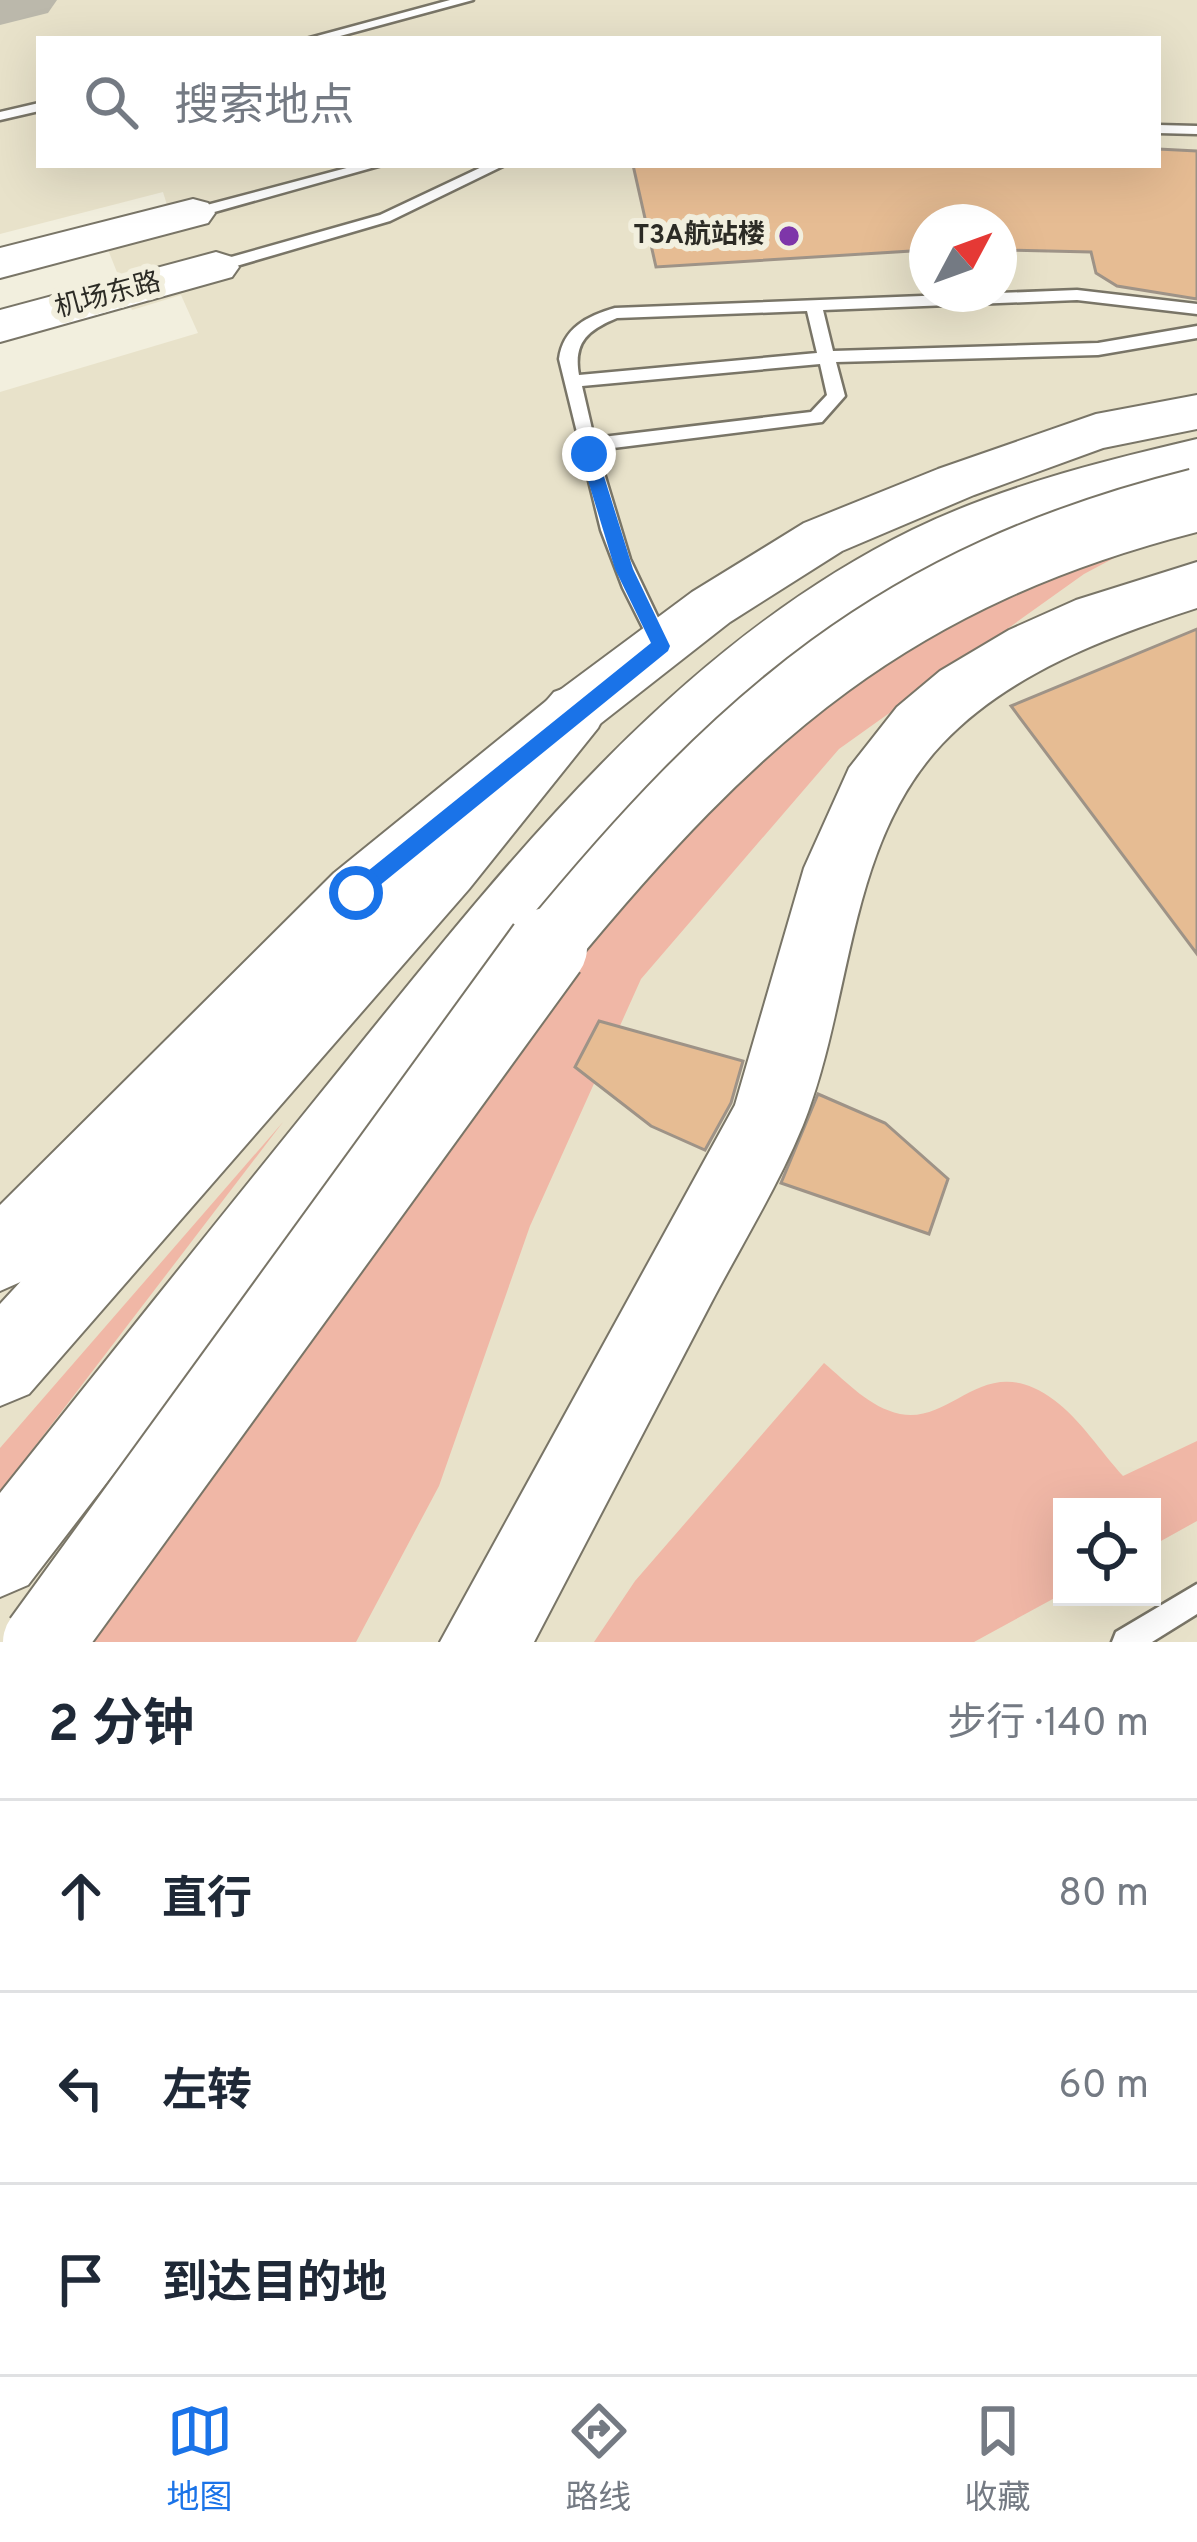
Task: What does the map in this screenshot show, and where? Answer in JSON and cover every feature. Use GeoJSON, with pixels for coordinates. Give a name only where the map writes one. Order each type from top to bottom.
{"type":"FeatureCollection","features":[{"type":"Feature","properties":{"kind":"highway"},"geometry":{"type":"LineString","coordinates":[[43,1642],[448,1077],[630,846],[690,787],[847,651],[909,610],[1056,544],[1197,500]]}},
{"type":"Feature","properties":{"kind":"highway"},"geometry":{"type":"LineString","coordinates":[[485,1642],[768,1118],[838,868],[872,788],[919,726],[962,689],[1031,647],[1096,617],[1197,585]]}},
{"type":"Feature","properties":{"kind":"highway"},"geometry":{"type":"LineString","coordinates":[[0,1365],[619,677]]}},
{"type":"Feature","properties":{"kind":"main road","name":"机场东路"},"geometry":{"type":"LineString","coordinates":[[0,262],[194,213]]}},
{"type":"Feature","properties":{"kind":"main road","name":"机场东路"},"geometry":{"type":"LineString","coordinates":[[0,326],[217,267]]}},
{"type":"Feature","properties":{"kind":"main road"},"geometry":{"type":"LineString","coordinates":[[0,1256],[356,893],[711,607],[823,537],[1096,432],[1197,412]]}},
{"type":"Feature","properties":{"kind":"main road"},"geometry":{"type":"LineString","coordinates":[[619,677],[846,556],[954,507],[1058,470],[1197,436]]}},
{"type":"Feature","properties":{"kind":"main road"},"geometry":{"type":"LineString","coordinates":[[0,1557],[483,938],[593,811],[688,713],[813,613],[978,518],[1129,468],[1197,457]]}},
{"type":"Feature","properties":{"kind":"lane"},"geometry":{"type":"LineString","coordinates":[[325,36],[466,0]]}},
{"type":"Feature","properties":{"kind":"lane"},"geometry":{"type":"LineString","coordinates":[[373,24],[381,36]]}},
{"type":"Feature","properties":{"kind":"lane"},"geometry":{"type":"LineString","coordinates":[[0,116],[36,108]]}},
{"type":"Feature","properties":{"kind":"lane"},"geometry":{"type":"LineString","coordinates":[[1161,129],[1197,130]]}},
{"type":"Feature","properties":{"kind":"lane"},"geometry":{"type":"LineString","coordinates":[[194,213],[364,168]]}},
{"type":"Feature","properties":{"kind":"lane"},"geometry":{"type":"LineString","coordinates":[[217,267],[385,218],[492,168]]}},
{"type":"Feature","properties":{"kind":"lane"},"geometry":{"type":"LineString","coordinates":[[619,677],[624,569],[573,381],[568,353],[577,332],[615,313],[814,305],[1077,296],[1197,309]]}},
{"type":"Feature","properties":{"kind":"lane"},"geometry":{"type":"LineString","coordinates":[[1121,300],[1146,342]]}},
{"type":"Feature","properties":{"kind":"lane"},"geometry":{"type":"LineString","coordinates":[[587,445],[816,418],[836,396],[814,305]]}},
{"type":"Feature","properties":{"kind":"lane"},"geometry":{"type":"LineString","coordinates":[[573,381],[826,357],[1098,349],[1197,332]]}},
{"type":"Feature","properties":{"kind":"lane"},"geometry":{"type":"LineString","coordinates":[[1126,1642],[1197,1598]]}},
{"type":"Feature","properties":{"kind":"shaded area"},"geometry":{"type":"Polygon","coordinates":[[[0,0],[1197,0],[1197,1642],[0,1642],[0,392],[198,333],[181,295],[132,310],[97,222],[167,205],[163,192],[0,234],[0,0]]]}},
{"type":"Feature","properties":{"kind":"shaded area"},"geometry":{"type":"Polygon","coordinates":[[[1148,540],[1084,574],[839,749],[641,979],[530,1226],[439,1486],[356,1642],[83,1642],[563,973],[655,861],[826,696],[934,622],[1148,540]]]}},
{"type":"Feature","properties":{"kind":"shaded area"},"geometry":{"type":"Polygon","coordinates":[[[283,1122],[0,1492],[0,1448],[283,1122]]]}},
{"type":"Feature","properties":{"kind":"shaded area"},"geometry":{"type":"Polygon","coordinates":[[[824,1363],[869,1400],[900,1414],[937,1409],[989,1384],[1030,1386],[1064,1408],[1123,1476],[1197,1441],[1197,1521],[1161,1541],[1161,1498],[1053,1498],[1053,1599],[974,1642],[594,1642],[635,1581],[824,1363]]]}},
{"type":"Feature","properties":{"kind":"building","name":"T3A航站楼"},"geometry":{"type":"Polygon","coordinates":[[[1161,149],[1197,151],[1197,299],[1117,286],[1096,273],[1091,252],[1017,250],[1017,204],[909,204],[909,251],[656,267],[634,168],[1161,168],[1161,149]]]}},
{"type":"Feature","properties":{"kind":"building"},"geometry":{"type":"Polygon","coordinates":[[[1197,629],[1197,954],[1011,706],[1197,629]]]}},
{"type":"Feature","properties":{"kind":"building"},"geometry":{"type":"Polygon","coordinates":[[[599,1021],[743,1061],[731,1103],[705,1150],[651,1126],[575,1067],[599,1021]]]}},
{"type":"Feature","properties":{"kind":"building"},"geometry":{"type":"Polygon","coordinates":[[[818,1094],[885,1123],[948,1179],[929,1234],[781,1183],[818,1094]]]}},
{"type":"Feature","properties":{"kind":"taxiway"},"geometry":{"type":"LineString","coordinates":[[0,6],[26,0]]}},
{"type":"Feature","properties":{"kind":"place","name":"T3A航站楼"},"geometry":{"type":"Point","coordinates":[789,236]}},
{"type":"Feature","properties":{"kind":"route"},"geometry":{"type":"LineString","coordinates":[[356,893],[576,710],[661,646],[624,569],[589,454]]}}]}
